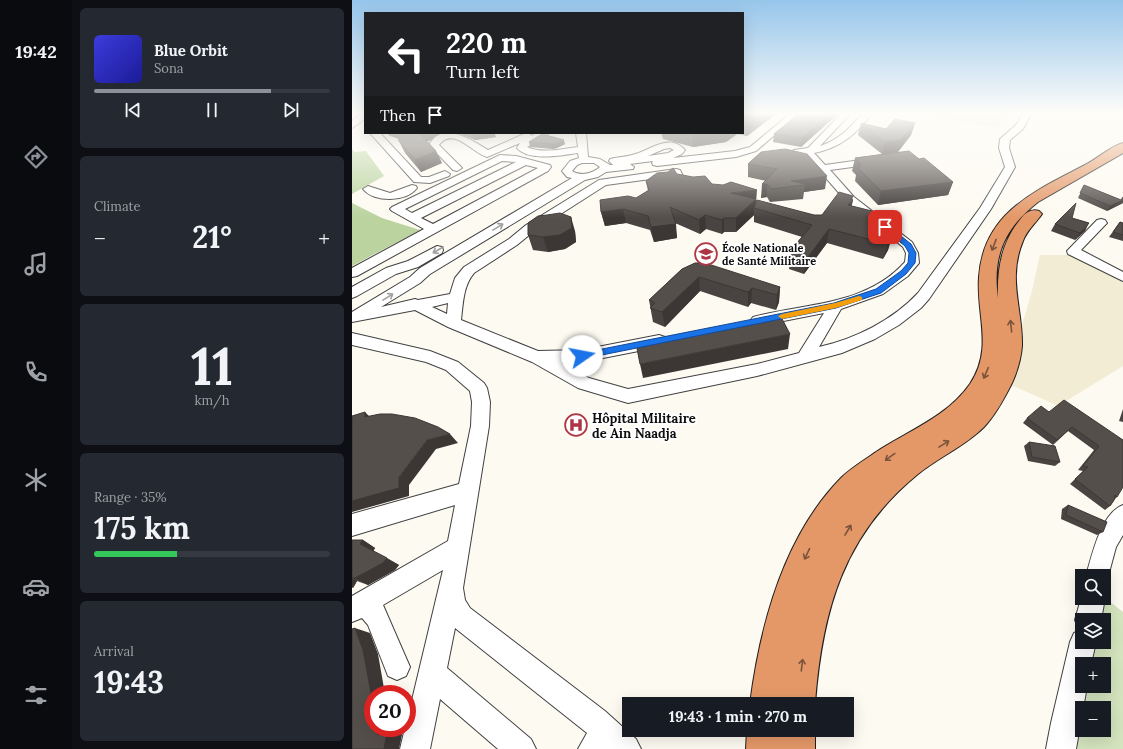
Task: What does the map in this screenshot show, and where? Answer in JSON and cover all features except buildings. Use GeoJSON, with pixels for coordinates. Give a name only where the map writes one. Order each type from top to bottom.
{"type":"FeatureCollection","features":[{"type":"Feature","properties":{"kind":"highway"},"geometry":{"type":"LineString","coordinates":[[769,697],[776,645],[785,610],[796,578],[821,526],[852,486],[903,448],[935,431],[950,420],[971,400],[984,379],[991,356],[993,334],[988,297],[988,270],[993,247],[1004,227],[1026,204],[1121,148]]}},
{"type":"Feature","properties":{"kind":"highway"},"geometry":{"type":"LineString","coordinates":[[799,697],[802,659],[818,594],[829,567],[854,522],[881,489],[895,476],[972,424],[982,414],[991,401],[1004,376],[1011,351],[1012,339],[1007,301],[1007,274],[1011,251],[1018,232],[1031,216],[1048,203],[1123,159]]}},
{"type":"Feature","properties":{"kind":"highway"},"geometry":{"type":"LineString","coordinates":[[765,749],[766,737]]}},
{"type":"Feature","properties":{"kind":"highway"},"geometry":{"type":"LineString","coordinates":[[796,737],[796,749]]}},
{"type":"Feature","properties":{"kind":"street"},"geometry":{"type":"LineString","coordinates":[[389,148],[418,180],[427,181]]}},
{"type":"Feature","properties":{"kind":"street"},"geometry":{"type":"LineString","coordinates":[[437,148],[455,163]]}},
{"type":"Feature","properties":{"kind":"street"},"geometry":{"type":"LineString","coordinates":[[475,148],[480,152]]}},
{"type":"Feature","properties":{"kind":"street"},"geometry":{"type":"LineString","coordinates":[[368,189],[385,197],[399,195],[427,181],[455,163],[487,148]]}},
{"type":"Feature","properties":{"kind":"street"},"geometry":{"type":"LineString","coordinates":[[480,152],[492,148]]}},
{"type":"Feature","properties":{"kind":"street"},"geometry":{"type":"LineString","coordinates":[[522,148],[526,151],[538,154],[583,149],[584,160]]}},
{"type":"Feature","properties":{"kind":"street"},"geometry":{"type":"LineString","coordinates":[[786,152],[816,148]]}},
{"type":"Feature","properties":{"kind":"street"},"geometry":{"type":"LineString","coordinates":[[416,304],[452,323],[536,357],[584,383],[628,396],[757,370],[846,346],[893,322],[918,304],[985,208],[1010,167],[1004,148]]}},
{"type":"Feature","properties":{"kind":"street"},"geometry":{"type":"LineString","coordinates":[[568,174],[567,171],[570,166],[584,160],[592,160],[603,165],[736,154],[753,149],[766,150]]}},
{"type":"Feature","properties":{"kind":"street"},"geometry":{"type":"LineString","coordinates":[[742,324],[836,306],[878,291],[904,273],[912,263],[912,253],[908,245],[850,199],[809,150]]}},
{"type":"Feature","properties":{"kind":"street"},"geometry":{"type":"LineString","coordinates":[[352,273],[546,168],[545,165],[504,157],[496,159],[396,208],[396,210],[433,229]]}},
{"type":"Feature","properties":{"kind":"street"},"geometry":{"type":"LineString","coordinates":[[353,318],[415,280],[425,271],[582,177],[594,175],[603,165],[646,157]]}},
{"type":"Feature","properties":{"kind":"street"},"geometry":{"type":"LineString","coordinates":[[413,219],[521,160]]}},
{"type":"Feature","properties":{"kind":"street"},"geometry":{"type":"LineString","coordinates":[[823,168],[884,160]]}},
{"type":"Feature","properties":{"kind":"street"},"geometry":{"type":"LineString","coordinates":[[413,219],[538,164]]}},
{"type":"Feature","properties":{"kind":"street"},"geometry":{"type":"LineString","coordinates":[[452,323],[456,297],[462,278],[469,270],[513,242],[530,228],[604,182],[676,172],[680,178],[709,186]]}},
{"type":"Feature","properties":{"kind":"street"},"geometry":{"type":"LineString","coordinates":[[352,294],[391,272],[408,266],[568,174],[582,177]]}},
{"type":"Feature","properties":{"kind":"street"},"geometry":{"type":"LineString","coordinates":[[1100,223],[1073,251],[1123,277]]}},
{"type":"Feature","properties":{"kind":"street"},"geometry":{"type":"LineString","coordinates":[[408,266],[425,271]]}},
{"type":"Feature","properties":{"kind":"street"},"geometry":{"type":"LineString","coordinates":[[353,318],[456,297]]}},
{"type":"Feature","properties":{"kind":"street"},"geometry":{"type":"LineString","coordinates":[[805,357],[836,306]]}},
{"type":"Feature","properties":{"kind":"street"},"geometry":{"type":"LineString","coordinates":[[536,357],[556,358],[582,356],[672,338]]}},
{"type":"Feature","properties":{"kind":"street"},"geometry":{"type":"LineString","coordinates":[[352,339],[430,357],[452,366],[478,388],[481,402],[480,426],[459,548],[415,749]]}},
{"type":"Feature","properties":{"kind":"street"},"geometry":{"type":"LineString","coordinates":[[572,377],[582,356]]}},
{"type":"Feature","properties":{"kind":"street"},"geometry":{"type":"LineString","coordinates":[[352,525],[469,491]]}},
{"type":"Feature","properties":{"kind":"street"},"geometry":{"type":"LineString","coordinates":[[1100,569],[1106,543],[1123,515]]}},
{"type":"Feature","properties":{"kind":"street"},"geometry":{"type":"LineString","coordinates":[[358,606],[459,548]]}},
{"type":"Feature","properties":{"kind":"street"},"geometry":{"type":"LineString","coordinates":[[452,584],[453,604],[460,617],[608,743]]}},
{"type":"Feature","properties":{"kind":"street"},"geometry":{"type":"LineString","coordinates":[[358,606],[377,617],[397,667]]}},
{"type":"Feature","properties":{"kind":"street"},"geometry":{"type":"LineString","coordinates":[[1061,749],[1065,723],[1081,649]]}},
{"type":"Feature","properties":{"kind":"street"},"geometry":{"type":"LineString","coordinates":[[432,673],[521,749]]}},
{"type":"Feature","properties":{"kind":"shaded area"},"geometry":{"type":"Polygon","coordinates":[[[1040,255],[1073,255],[1123,281],[1123,366],[1058,406],[1005,382],[1032,291],[1040,255]]]}},
{"type":"Feature","properties":{"kind":"green space"},"geometry":{"type":"Polygon","coordinates":[[[352,148],[354,152],[366,151],[384,176],[352,194],[352,148]]]}},
{"type":"Feature","properties":{"kind":"green space"},"geometry":{"type":"Polygon","coordinates":[[[352,203],[382,218],[420,230],[352,266],[352,203]]]}},
{"type":"Feature","properties":{"kind":"green space"},"geometry":{"type":"Polygon","coordinates":[[[1111,603],[1123,612],[1123,749],[1072,749],[1075,733],[1075,737],[1111,737],[1111,701],[1081,701],[1083,693],[1111,693],[1111,657],[1089,657],[1091,649],[1111,649],[1111,613],[1098,613],[1101,605],[1111,605],[1111,603]]]}},
{"type":"Feature","properties":{"kind":"slow traffic"},"geometry":{"type":"LineString","coordinates":[[782,316],[836,306],[859,298]]}},
{"type":"Feature","properties":{"kind":"place","name":"École Nationale de Santé Militaire"},"geometry":{"type":"Point","coordinates":[706,254]}},
{"type":"Feature","properties":{"kind":"place","name":"Hôpital Militaire de Ain Naadja"},"geometry":{"type":"Point","coordinates":[576,425]}},
{"type":"Feature","properties":{"kind":"route"},"geometry":{"type":"LineString","coordinates":[[582,356],[836,306],[851,302],[878,291],[904,273],[912,263],[912,253],[908,245],[885,227]]}}]}
